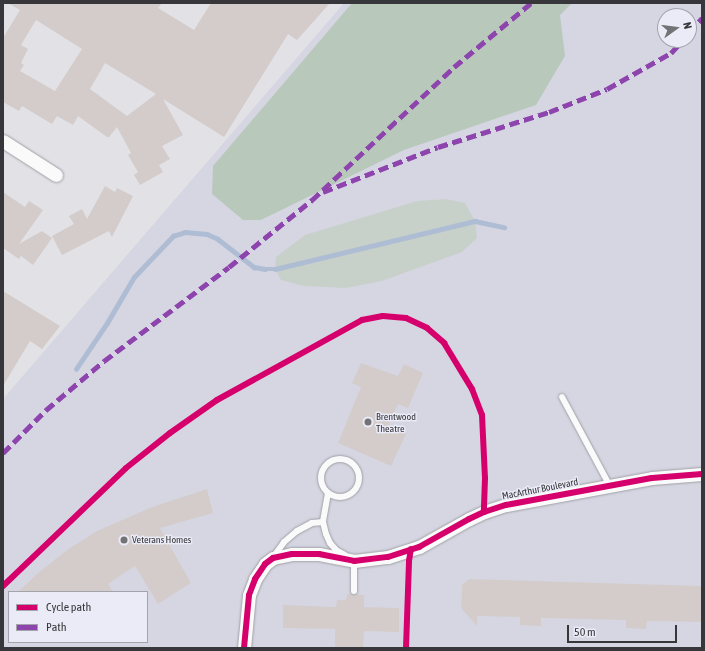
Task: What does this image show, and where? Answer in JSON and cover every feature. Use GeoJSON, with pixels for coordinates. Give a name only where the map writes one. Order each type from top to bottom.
{"type":"FeatureCollection","features":[{"type":"Feature","properties":{"kind":"street"},"geometry":{"type":"LineString","coordinates":[[3,141],[56,175]]}},
{"type":"Feature","properties":{"kind":"street","name":"MacArthur Boulevard"},"geometry":{"type":"LineString","coordinates":[[273,558],[292,554],[319,554],[354,561],[388,557],[419,547],[469,519],[484,512],[506,505],[652,478],[702,474]]}},
{"type":"Feature","properties":{"kind":"street"},"geometry":{"type":"LineString","coordinates":[[244,648],[249,595],[255,579],[265,564],[273,558]]}},
{"type":"Feature","properties":{"kind":"lane"},"geometry":{"type":"LineString","coordinates":[[562,397],[610,486]]}},
{"type":"Feature","properties":{"kind":"lane"},"geometry":{"type":"LineString","coordinates":[[328,493],[340,498],[351,495],[356,490],[359,485],[359,473],[351,462],[345,460],[332,461],[323,470],[322,483],[328,493],[322,522],[330,543],[336,550],[354,561],[354,591]]}},
{"type":"Feature","properties":{"kind":"lane"},"geometry":{"type":"LineString","coordinates":[[273,558],[284,542],[297,531],[312,523],[322,522]]}},
{"type":"Feature","properties":{"kind":"shaded area"},"geometry":{"type":"Polygon","coordinates":[[[344,3],[702,3],[702,648],[3,648],[3,399],[344,3]]]}},
{"type":"Feature","properties":{"kind":"shaded area"},"geometry":{"type":"Polygon","coordinates":[[[446,199],[465,203],[475,221],[477,238],[462,252],[382,281],[345,288],[304,286],[281,280],[275,269],[276,257],[305,235],[417,201],[446,199]]]}},
{"type":"Feature","properties":{"kind":"green space"},"geometry":{"type":"Polygon","coordinates":[[[352,3],[572,3],[560,15],[565,56],[536,105],[404,150],[261,220],[243,220],[212,194],[213,166],[352,3]]]}},
{"type":"Feature","properties":{"kind":"building"},"geometry":{"type":"Polygon","coordinates":[[[8,3],[162,3],[158,8],[194,30],[211,3],[330,3],[297,40],[288,34],[224,137],[163,99],[183,135],[162,146],[170,159],[159,165],[163,172],[140,185],[134,175],[138,172],[128,155],[131,153],[117,127],[109,137],[107,137],[78,116],[73,125],[57,116],[52,124],[22,106],[19,111],[3,102],[3,38],[20,10],[8,3]],[[36,20],[21,45],[28,49],[21,63],[24,65],[20,71],[55,91],[82,49],[36,20]],[[105,63],[90,89],[127,116],[156,94],[105,63]]]}},
{"type":"Feature","properties":{"kind":"building"},"geometry":{"type":"Polygon","coordinates":[[[105,186],[115,192],[117,188],[133,196],[112,237],[109,231],[62,255],[52,236],[74,224],[69,216],[82,209],[87,219],[105,186]]]}},
{"type":"Feature","properties":{"kind":"building"},"geometry":{"type":"Polygon","coordinates":[[[3,192],[25,207],[29,201],[43,210],[19,244],[42,231],[52,238],[33,265],[21,256],[19,259],[3,248],[3,192]]]}},
{"type":"Feature","properties":{"kind":"building"},"geometry":{"type":"Polygon","coordinates":[[[3,291],[60,326],[42,349],[30,341],[3,386],[3,291]]]}},
{"type":"Feature","properties":{"kind":"building","name":"Brentwood Theatre"},"geometry":{"type":"Polygon","coordinates":[[[361,363],[398,376],[404,364],[423,373],[408,408],[398,404],[388,426],[406,434],[391,466],[338,443],[361,387],[352,383],[361,363]]]}},
{"type":"Feature","properties":{"kind":"building","name":"Veterans Homes"},"geometry":{"type":"Polygon","coordinates":[[[207,489],[213,513],[160,528],[191,583],[158,604],[135,566],[108,584],[112,591],[19,591],[38,573],[67,550],[97,531],[152,507],[207,489]]]}},
{"type":"Feature","properties":{"kind":"building"},"geometry":{"type":"Polygon","coordinates":[[[469,579],[702,586],[702,622],[647,621],[646,629],[626,628],[626,620],[541,618],[541,626],[520,625],[520,617],[477,616],[477,626],[461,608],[462,585],[469,579]]]}},
{"type":"Feature","properties":{"kind":"building"},"geometry":{"type":"Polygon","coordinates":[[[347,594],[364,595],[364,607],[399,608],[399,632],[364,631],[363,648],[335,648],[335,629],[283,628],[283,605],[336,607],[337,600],[346,600],[347,594]]]}},
{"type":"Feature","properties":{"kind":"waterway"},"geometry":{"type":"LineString","coordinates":[[76,369],[107,323],[134,277],[173,236],[185,232],[207,234],[218,239],[254,267],[275,269],[475,221],[504,227]]}},
{"type":"Feature","properties":{"kind":"marked path"},"geometry":{"type":"LineString","coordinates":[[3,453],[46,410],[104,361],[229,267],[312,200],[454,67],[531,3]]}},
{"type":"Feature","properties":{"kind":"marked path"},"geometry":{"type":"LineString","coordinates":[[697,24],[702,18]]}},
{"type":"Feature","properties":{"kind":"marked path"},"geometry":{"type":"LineString","coordinates":[[323,192],[438,147],[549,112],[607,89],[671,53],[676,48]]}},
{"type":"Feature","properties":{"kind":"cycle path"},"geometry":{"type":"LineString","coordinates":[[3,586],[126,468],[170,433],[217,400],[362,320],[383,316],[406,318],[427,328],[444,343],[472,389],[482,415],[485,478],[484,512]]}},
{"type":"Feature","properties":{"kind":"cycle path"},"geometry":{"type":"LineString","coordinates":[[244,648],[249,595],[255,579],[265,564],[273,558],[292,554],[319,554],[354,561],[388,557],[419,547],[469,519],[484,512],[506,505],[652,478],[702,474]]}},
{"type":"Feature","properties":{"kind":"cycle path"},"geometry":{"type":"LineString","coordinates":[[406,648],[409,561],[411,549]]}},
{"type":"Feature","properties":{"kind":"place","name":"Brentwood Theatre"},"geometry":{"type":"Point","coordinates":[368,422]}},
{"type":"Feature","properties":{"kind":"place","name":"Veterans Homes"},"geometry":{"type":"Point","coordinates":[124,540]}}]}
